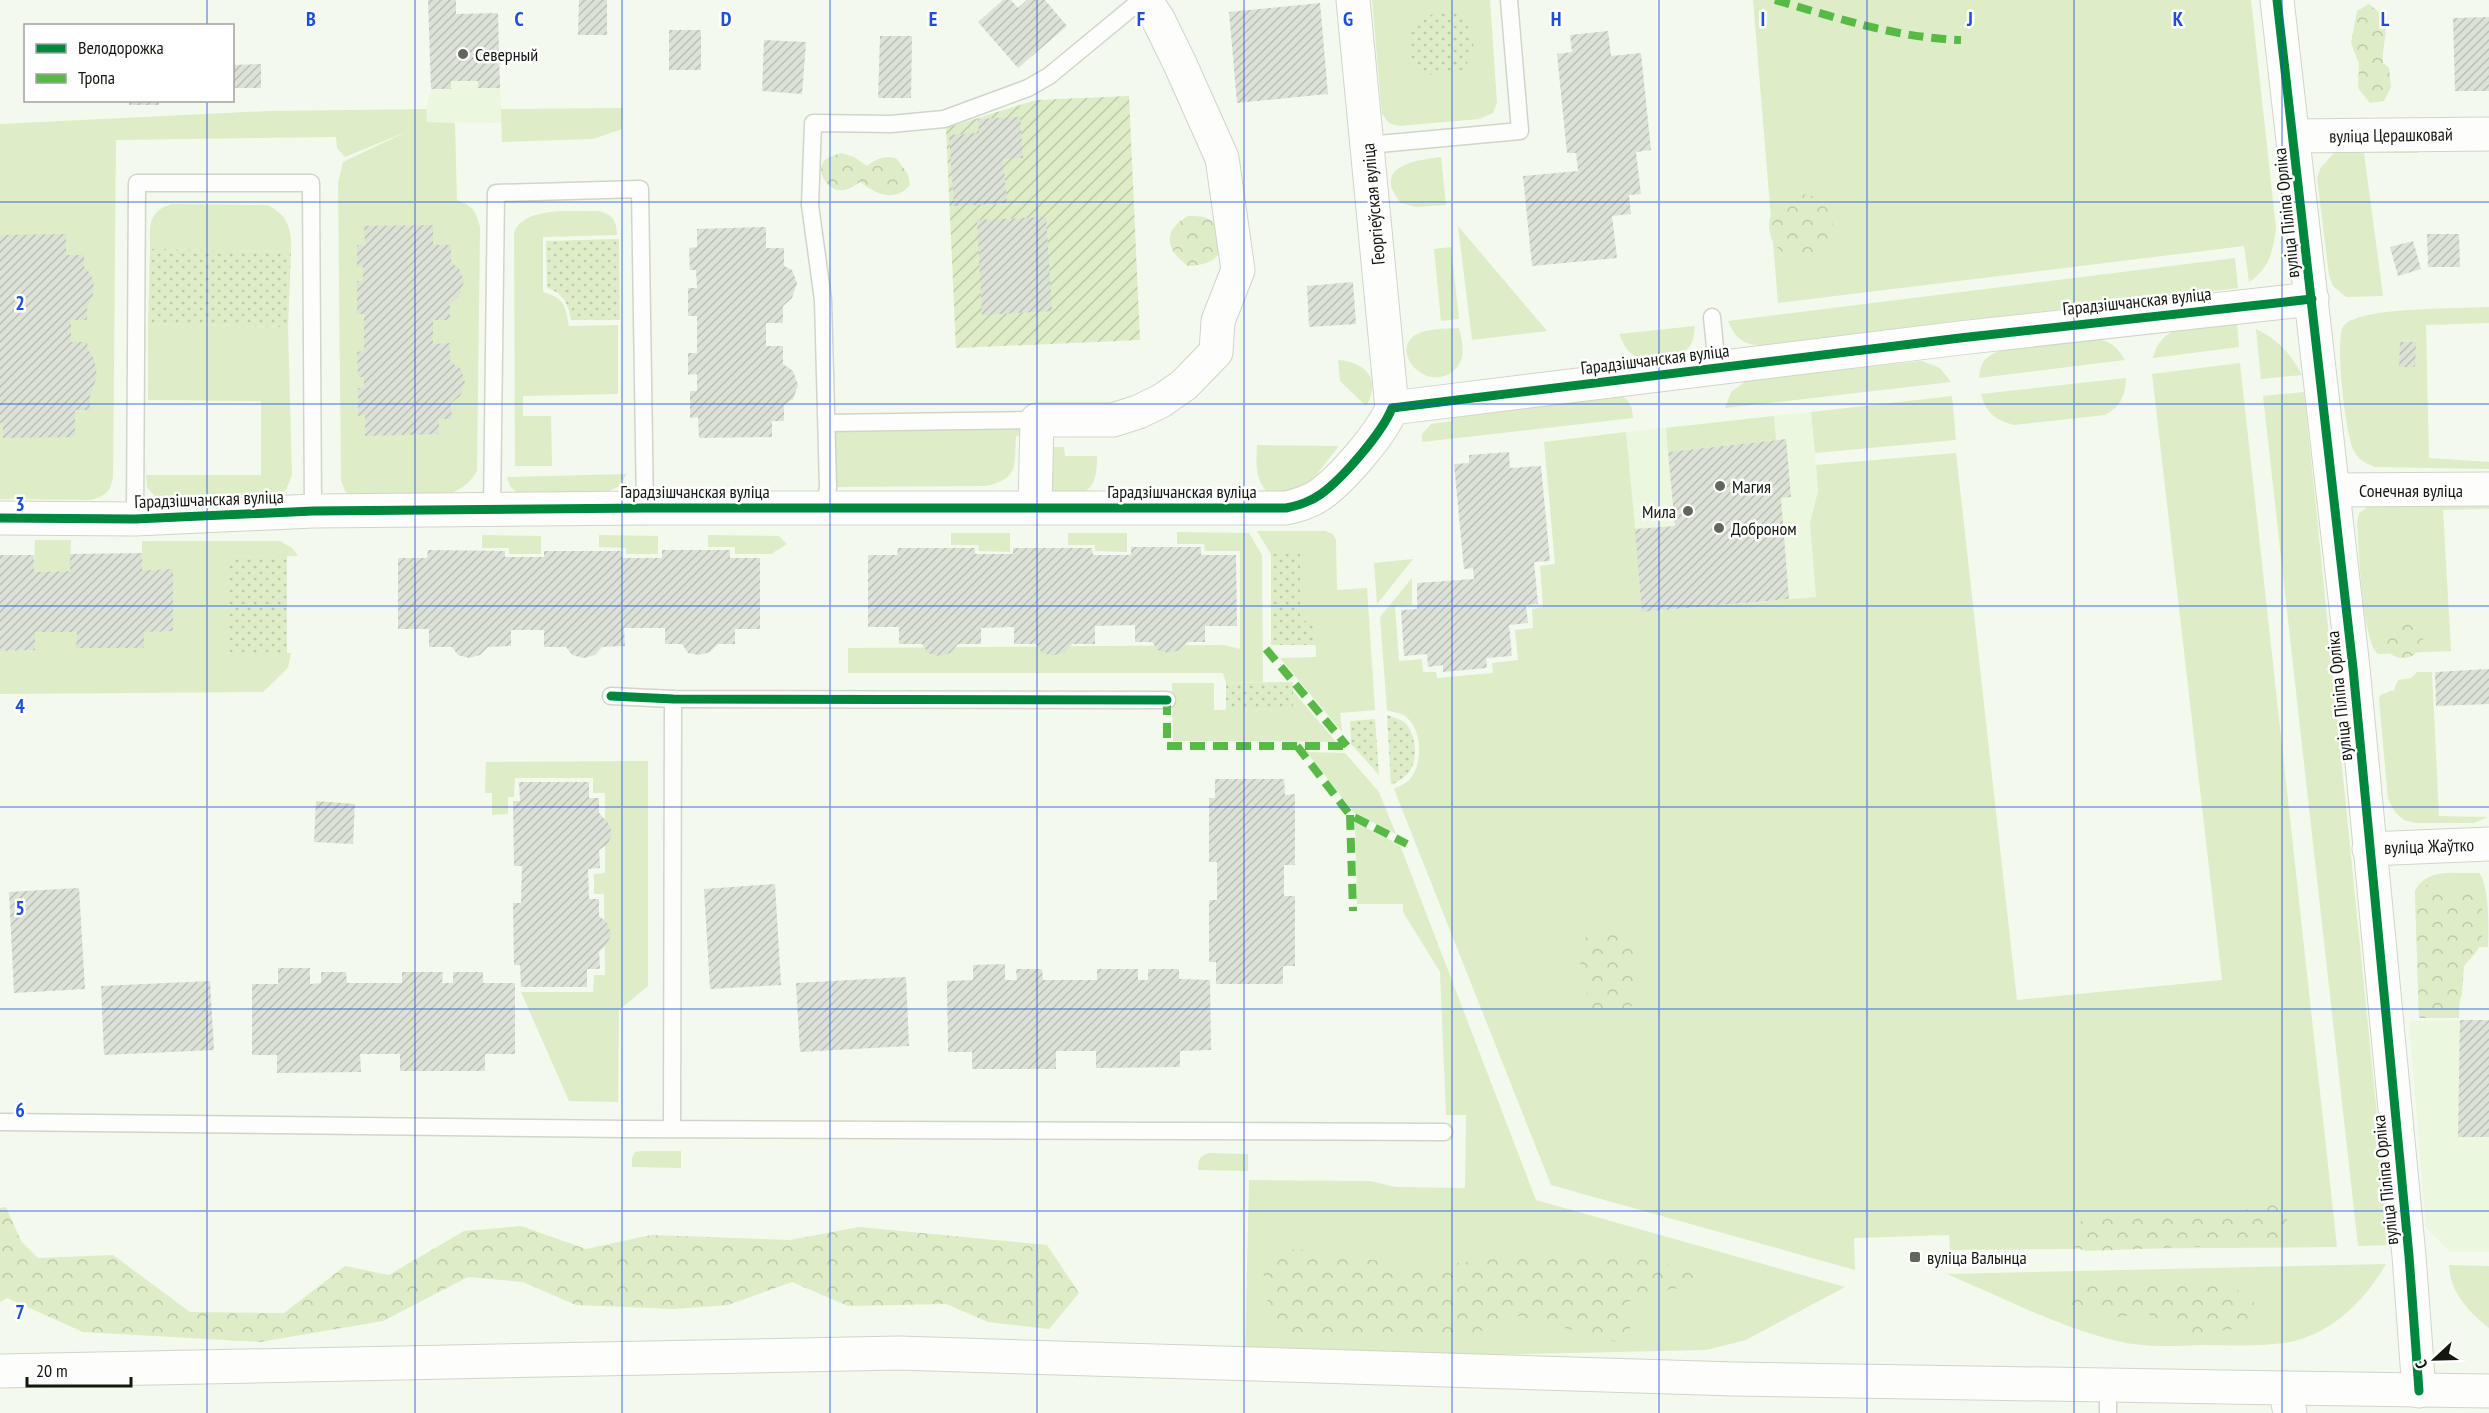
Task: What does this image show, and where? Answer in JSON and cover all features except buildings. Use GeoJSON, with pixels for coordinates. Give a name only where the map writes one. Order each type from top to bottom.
{"type":"FeatureCollection","features":[{"type":"Feature","properties":{"kind":"street"},"geometry":{"type":"LineString","coordinates":[[1035,506],[1037,420],[1113,420],[1161,401],[1184,385],[1216,351],[1218,321],[1238,270],[1222,158],[1158,19],[1143,0]]}},
{"type":"Feature","properties":{"kind":"street","name":"Георгіеўская вуліца"},"geometry":{"type":"LineString","coordinates":[[1353,0],[1392,408]]}},
{"type":"Feature","properties":{"kind":"street","name":"вуліца Піліпа Орліка"},"geometry":{"type":"LineString","coordinates":[[2277,0],[2353,668],[2409,1256],[2419,1391]]}},
{"type":"Feature","properties":{"kind":"street","name":"вуліца Церашковай"},"geometry":{"type":"LineString","coordinates":[[2294,136],[2489,134]]}},
{"type":"Feature","properties":{"kind":"street","name":"Гарадзішчанская вуліца"},"geometry":{"type":"LineString","coordinates":[[0,518],[135,519],[313,511],[645,508],[1286,507],[1304,504],[1320,495],[1333,483],[1377,434],[1392,408],[2007,333],[2312,299]]}},
{"type":"Feature","properties":{"kind":"street","name":"Сонечная вуліца"},"geometry":{"type":"LineString","coordinates":[[2333,490],[2489,489]]}},
{"type":"Feature","properties":{"kind":"street","name":"вуліца Жаўтко"},"geometry":{"type":"LineString","coordinates":[[2370,849],[2489,844]]}},
{"type":"Feature","properties":{"kind":"street"},"geometry":{"type":"LineString","coordinates":[[0,1371],[899,1353],[1734,1379],[2108,1399],[2287,1401],[2419,1391],[2489,1391]]}},
{"type":"Feature","properties":{"kind":"lane"},"geometry":{"type":"LineString","coordinates":[[825,507],[828,487],[823,300],[810,205],[813,123],[891,124],[944,119],[1017,92],[1049,76],[1143,0]]}},
{"type":"Feature","properties":{"kind":"lane"},"geometry":{"type":"LineString","coordinates":[[1368,145],[1520,131],[1509,0]]}},
{"type":"Feature","properties":{"kind":"lane"},"geometry":{"type":"LineString","coordinates":[[135,519],[137,183],[311,183],[313,511]]}},
{"type":"Feature","properties":{"kind":"lane"},"geometry":{"type":"LineString","coordinates":[[492,510],[496,194],[640,189],[645,508]]}},
{"type":"Feature","properties":{"kind":"lane"},"geometry":{"type":"LineString","coordinates":[[1712,317],[1717,368]]}},
{"type":"Feature","properties":{"kind":"lane"},"geometry":{"type":"LineString","coordinates":[[827,423],[1037,420]]}},
{"type":"Feature","properties":{"kind":"lane"},"geometry":{"type":"LineString","coordinates":[[611,696],[672,699],[1167,700]]}},
{"type":"Feature","properties":{"kind":"lane"},"geometry":{"type":"LineString","coordinates":[[672,699],[672,1129]]}},
{"type":"Feature","properties":{"kind":"lane"},"geometry":{"type":"LineString","coordinates":[[0,1122],[672,1129],[1444,1132]]}},
{"type":"Feature","properties":{"kind":"shaded area"},"geometry":{"type":"Polygon","coordinates":[[[451,81],[478,81],[479,88],[500,88],[502,123],[427,122],[426,109],[431,89],[450,89],[451,81]]]}},
{"type":"Feature","properties":{"kind":"shaded area","name":"Доброном"},"geometry":{"type":"Polygon","coordinates":[[[1811,412],[1818,491],[1810,523],[1817,597],[1642,612],[1626,432],[1811,412]]]}},
{"type":"Feature","properties":{"kind":"shaded area"},"geometry":{"type":"Polygon","coordinates":[[[2489,1020],[2489,1252],[2450,1252],[2426,1227],[2409,1021],[2489,1020]]]}},
{"type":"Feature","properties":{"kind":"green space"},"geometry":{"type":"Polygon","coordinates":[[[1372,0],[1490,0],[1497,103],[1493,113],[1479,119],[1399,126],[1389,123],[1382,114],[1372,0]]]}},
{"type":"Feature","properties":{"kind":"green space"},"geometry":{"type":"Polygon","coordinates":[[[1753,0],[2251,0],[2276,228],[2272,252],[2266,265],[2249,282],[2244,246],[1778,303],[1753,0]]]}},
{"type":"Feature","properties":{"kind":"green space"},"geometry":{"type":"Polygon","coordinates":[[[2369,4],[2377,11],[2385,24],[2383,63],[2389,68],[2391,87],[2384,101],[2370,103],[2358,88],[2359,64],[2351,43],[2357,11],[2369,4]]]}},
{"type":"Feature","properties":{"kind":"green space"},"geometry":{"type":"Polygon","coordinates":[[[1436,13],[1455,13],[1472,34],[1471,56],[1460,72],[1423,75],[1411,55],[1410,35],[1417,20],[1436,13]]]}},
{"type":"Feature","properties":{"kind":"green space"},"geometry":{"type":"Polygon","coordinates":[[[1129,96],[1140,340],[956,348],[946,128],[1036,100],[1129,96]]]}},
{"type":"Feature","properties":{"kind":"green space"},"geometry":{"type":"Polygon","coordinates":[[[623,108],[622,129],[593,139],[502,142],[501,109],[623,108]]]}},
{"type":"Feature","properties":{"kind":"green space"},"geometry":{"type":"Polygon","coordinates":[[[426,109],[427,122],[455,123],[457,200],[467,204],[473,210],[480,227],[477,471],[466,484],[451,493],[353,498],[345,491],[341,480],[338,183],[343,162],[408,131],[345,157],[337,148],[336,137],[116,140],[113,477],[111,486],[104,495],[91,500],[0,499],[0,124],[268,111],[426,109]]]}},
{"type":"Feature","properties":{"kind":"green space"},"geometry":{"type":"Polygon","coordinates":[[[2401,143],[2419,153],[2364,153],[2383,296],[2346,297],[2333,286],[2329,275],[2317,178],[2321,167],[2337,150],[2401,143]]]}},
{"type":"Feature","properties":{"kind":"green space"},"geometry":{"type":"Polygon","coordinates":[[[841,153],[854,157],[867,166],[881,158],[896,158],[908,174],[910,185],[904,191],[892,195],[879,193],[860,182],[842,190],[830,187],[822,175],[822,165],[828,158],[841,153]]]}},
{"type":"Feature","properties":{"kind":"green space"},"geometry":{"type":"Polygon","coordinates":[[[1441,157],[1446,205],[1416,207],[1401,203],[1393,191],[1391,181],[1394,173],[1400,167],[1410,163],[1441,157]]]}},
{"type":"Feature","properties":{"kind":"green space"},"geometry":{"type":"Polygon","coordinates":[[[1801,194],[1819,200],[1827,208],[1833,226],[1827,244],[1819,252],[1801,258],[1783,252],[1775,244],[1769,226],[1775,208],[1783,200],[1801,194]]]}},
{"type":"Feature","properties":{"kind":"green space"},"geometry":{"type":"Polygon","coordinates":[[[172,204],[267,205],[280,213],[287,223],[291,236],[291,251],[150,249],[150,227],[154,216],[164,207],[172,204]]]}},
{"type":"Feature","properties":{"kind":"green space"},"geometry":{"type":"Polygon","coordinates":[[[597,211],[613,218],[617,235],[543,237],[543,292],[556,297],[563,303],[569,326],[618,325],[618,394],[523,396],[523,416],[551,416],[552,466],[515,466],[514,233],[519,224],[538,214],[597,211]]]}},
{"type":"Feature","properties":{"kind":"green space"},"geometry":{"type":"Polygon","coordinates":[[[1188,216],[1209,219],[1217,228],[1221,245],[1220,251],[1213,260],[1188,266],[1180,260],[1171,247],[1170,240],[1174,228],[1188,216]]]}},
{"type":"Feature","properties":{"kind":"green space"},"geometry":{"type":"Polygon","coordinates":[[[1458,226],[1547,331],[1472,340],[1458,226]]]}},
{"type":"Feature","properties":{"kind":"green space"},"geometry":{"type":"Polygon","coordinates":[[[619,239],[620,320],[571,320],[561,296],[547,288],[546,241],[619,239]]]}},
{"type":"Feature","properties":{"kind":"green space"},"geometry":{"type":"Polygon","coordinates":[[[1451,247],[1459,319],[1441,321],[1434,249],[1451,247]]]}},
{"type":"Feature","properties":{"kind":"green space"},"geometry":{"type":"Polygon","coordinates":[[[150,249],[291,251],[288,327],[148,324],[150,249]]]}},
{"type":"Feature","properties":{"kind":"green space"},"geometry":{"type":"Polygon","coordinates":[[[2235,258],[2238,288],[1761,345],[1744,342],[1733,332],[1728,321],[2235,258]]]}},
{"type":"Feature","properties":{"kind":"green space"},"geometry":{"type":"Polygon","coordinates":[[[2489,307],[2489,323],[2426,325],[2429,458],[2489,462],[2489,469],[2375,467],[2360,459],[2354,451],[2347,427],[2342,390],[2340,339],[2345,325],[2365,316],[2380,313],[2418,309],[2489,307]]]}},
{"type":"Feature","properties":{"kind":"green space"},"geometry":{"type":"Polygon","coordinates":[[[148,324],[288,327],[292,475],[286,490],[274,497],[155,496],[147,488],[146,475],[261,475],[261,401],[148,400],[148,324]]]}},
{"type":"Feature","properties":{"kind":"green space"},"geometry":{"type":"Polygon","coordinates":[[[2237,324],[2239,347],[2153,358],[2164,338],[2173,332],[2194,326],[2237,324]]]}},
{"type":"Feature","properties":{"kind":"green space"},"geometry":{"type":"Polygon","coordinates":[[[1695,326],[1692,342],[1686,350],[1672,359],[1663,361],[1638,358],[1626,348],[1619,334],[1695,326]]]}},
{"type":"Feature","properties":{"kind":"green space"},"geometry":{"type":"Polygon","coordinates":[[[1459,328],[1463,352],[1459,364],[1449,374],[1439,377],[1420,373],[1408,359],[1406,350],[1414,336],[1430,330],[1459,328]]]}},
{"type":"Feature","properties":{"kind":"green space"},"geometry":{"type":"Polygon","coordinates":[[[2256,329],[2283,348],[2302,375],[2261,379],[2256,329]]]}},
{"type":"Feature","properties":{"kind":"green space"},"geometry":{"type":"Polygon","coordinates":[[[2095,338],[2113,345],[2125,360],[1979,378],[1984,361],[1997,352],[2023,345],[2095,338]]]}},
{"type":"Feature","properties":{"kind":"green space"},"geometry":{"type":"Polygon","coordinates":[[[1338,360],[1356,364],[1368,374],[1372,381],[1372,388],[1371,397],[1366,406],[1340,381],[1338,360]]]}},
{"type":"Feature","properties":{"kind":"green space"},"geometry":{"type":"Polygon","coordinates":[[[1922,361],[1940,368],[1951,382],[1725,408],[1731,392],[1749,379],[1922,361]]]}},
{"type":"Feature","properties":{"kind":"green space"},"geometry":{"type":"Polygon","coordinates":[[[2240,363],[2337,1247],[1950,1250],[1949,1235],[1854,1238],[1855,1270],[1551,1185],[1394,789],[1407,782],[1412,776],[1416,768],[1419,749],[1416,730],[1411,722],[1403,715],[1387,710],[1380,617],[1412,578],[1412,605],[1395,607],[1399,661],[1422,659],[1423,672],[1436,672],[1437,678],[1493,673],[1492,663],[1518,660],[1515,630],[1533,628],[1532,609],[1543,607],[1540,566],[1555,564],[1544,442],[1626,432],[1643,612],[1816,597],[1810,523],[1818,491],[1816,465],[1956,453],[2017,1000],[2222,980],[2152,374],[2240,363]]]}},
{"type":"Feature","properties":{"kind":"green space"},"geometry":{"type":"Polygon","coordinates":[[[2126,378],[2121,400],[2105,415],[2014,425],[1992,415],[1981,394],[2126,378]]]}},
{"type":"Feature","properties":{"kind":"green space"},"geometry":{"type":"Polygon","coordinates":[[[2304,392],[2390,1245],[2358,1246],[2263,396],[2304,392]]]}},
{"type":"Feature","properties":{"kind":"green space"},"geometry":{"type":"Polygon","coordinates":[[[1616,393],[1629,402],[1633,418],[1422,442],[1422,434],[1431,424],[1452,421],[1452,413],[1616,393]]]}},
{"type":"Feature","properties":{"kind":"green space"},"geometry":{"type":"Polygon","coordinates":[[[1952,396],[1956,440],[1815,453],[1811,412],[1952,396]]]}},
{"type":"Feature","properties":{"kind":"green space"},"geometry":{"type":"Polygon","coordinates":[[[1774,416],[1776,440],[1668,452],[1666,428],[1774,416]]]}},
{"type":"Feature","properties":{"kind":"green space"},"geometry":{"type":"Polygon","coordinates":[[[1026,420],[1026,435],[1016,436],[1013,469],[1005,479],[997,483],[986,486],[828,487],[827,423],[1026,420]]]}},
{"type":"Feature","properties":{"kind":"green space"},"geometry":{"type":"Polygon","coordinates":[[[1257,445],[1339,446],[1309,484],[1300,491],[1270,495],[1259,478],[1257,445]]]}},
{"type":"Feature","properties":{"kind":"green space"},"geometry":{"type":"Polygon","coordinates":[[[1045,447],[1064,447],[1065,456],[1097,456],[1095,477],[1090,488],[1078,494],[1067,495],[1052,491],[1045,447]]]}},
{"type":"Feature","properties":{"kind":"green space"},"geometry":{"type":"Polygon","coordinates":[[[627,474],[618,487],[602,494],[517,493],[510,486],[507,477],[627,474]]]}},
{"type":"Feature","properties":{"kind":"green space"},"geometry":{"type":"Polygon","coordinates":[[[2489,495],[2489,509],[2443,510],[2451,651],[2378,654],[2368,632],[2365,613],[2357,524],[2359,513],[2375,502],[2489,495]]]}},
{"type":"Feature","properties":{"kind":"green space"},"geometry":{"type":"Polygon","coordinates":[[[1257,531],[1325,531],[1333,534],[1336,540],[1337,590],[1367,588],[1375,710],[1340,713],[1342,732],[1280,658],[1316,657],[1315,621],[1300,621],[1300,555],[1271,554],[1257,531]]]}},
{"type":"Feature","properties":{"kind":"green space"},"geometry":{"type":"Polygon","coordinates":[[[1177,532],[1249,533],[1262,555],[1263,682],[1226,683],[1223,673],[848,673],[848,648],[1224,645],[1240,649],[1240,551],[1205,551],[1204,544],[1177,544],[1177,532]]]}},
{"type":"Feature","properties":{"kind":"green space"},"geometry":{"type":"Polygon","coordinates":[[[951,533],[1010,533],[1010,552],[979,551],[978,545],[951,545],[951,533]]]}},
{"type":"Feature","properties":{"kind":"green space"},"geometry":{"type":"Polygon","coordinates":[[[1068,533],[1127,533],[1127,552],[1095,551],[1095,545],[1068,545],[1068,533]]]}},
{"type":"Feature","properties":{"kind":"green space"},"geometry":{"type":"Polygon","coordinates":[[[482,535],[541,536],[541,554],[509,554],[509,548],[482,548],[482,535]]]}},
{"type":"Feature","properties":{"kind":"green space"},"geometry":{"type":"Polygon","coordinates":[[[599,535],[658,536],[658,554],[626,554],[626,548],[599,547],[599,535]]]}},
{"type":"Feature","properties":{"kind":"green space"},"geometry":{"type":"Polygon","coordinates":[[[708,535],[779,536],[787,544],[771,554],[735,554],[735,547],[708,547],[708,535]]]}},
{"type":"Feature","properties":{"kind":"green space"},"geometry":{"type":"Polygon","coordinates":[[[35,540],[71,540],[70,571],[34,572],[35,540]]]}},
{"type":"Feature","properties":{"kind":"green space"},"geometry":{"type":"Polygon","coordinates":[[[142,541],[280,541],[292,548],[298,556],[229,557],[231,653],[291,653],[288,668],[263,692],[0,694],[0,651],[34,650],[35,632],[77,632],[77,648],[144,647],[144,632],[172,569],[142,570],[142,541]]]}},
{"type":"Feature","properties":{"kind":"green space"},"geometry":{"type":"Polygon","coordinates":[[[1271,554],[1300,554],[1300,621],[1315,621],[1316,645],[1271,645],[1271,554]]]}},
{"type":"Feature","properties":{"kind":"green space"},"geometry":{"type":"Polygon","coordinates":[[[287,556],[287,653],[230,653],[229,557],[287,556]]]}},
{"type":"Feature","properties":{"kind":"green space"},"geometry":{"type":"Polygon","coordinates":[[[1413,559],[1377,604],[1374,563],[1413,559]]]}},
{"type":"Feature","properties":{"kind":"green space"},"geometry":{"type":"Polygon","coordinates":[[[2403,618],[2417,624],[2423,638],[2417,652],[2403,658],[2389,652],[2383,638],[2389,624],[2403,618]]]}},
{"type":"Feature","properties":{"kind":"green space"},"geometry":{"type":"Polygon","coordinates":[[[2417,672],[2432,672],[2439,816],[2488,817],[2474,823],[2415,823],[2404,820],[2395,812],[2388,799],[2380,695],[2394,690],[2398,680],[2411,678],[2417,672]]]}},
{"type":"Feature","properties":{"kind":"green space"},"geometry":{"type":"Polygon","coordinates":[[[1293,682],[1293,709],[1226,710],[1226,683],[1293,682]]]}},
{"type":"Feature","properties":{"kind":"green space"},"geometry":{"type":"Polygon","coordinates":[[[1172,683],[1214,683],[1214,710],[1293,709],[1293,691],[1336,742],[1173,741],[1172,683]]]}},
{"type":"Feature","properties":{"kind":"green space"},"geometry":{"type":"Polygon","coordinates":[[[1387,715],[1408,726],[1415,750],[1414,762],[1410,770],[1403,778],[1391,785],[1387,715]]]}},
{"type":"Feature","properties":{"kind":"green space"},"geometry":{"type":"Polygon","coordinates":[[[1375,719],[1379,775],[1351,744],[1350,721],[1375,719]]]}},
{"type":"Feature","properties":{"kind":"green space"},"geometry":{"type":"Polygon","coordinates":[[[1307,752],[1345,753],[1379,792],[1396,834],[1354,813],[1307,752]]]}},
{"type":"Feature","properties":{"kind":"green space"},"geometry":{"type":"Polygon","coordinates":[[[648,761],[648,986],[619,1010],[618,1102],[569,1101],[521,992],[593,992],[594,975],[605,975],[604,894],[594,894],[594,874],[605,873],[605,793],[593,793],[593,778],[515,778],[514,797],[508,797],[508,814],[492,815],[492,793],[485,793],[486,762],[648,761]]]}},
{"type":"Feature","properties":{"kind":"green space"},"geometry":{"type":"Polygon","coordinates":[[[1355,822],[1400,845],[1536,1200],[1845,1287],[1746,1340],[1706,1350],[1245,1360],[1249,1180],[1371,1181],[1395,1187],[1465,1188],[1466,1115],[1446,1115],[1440,972],[1403,912],[1403,904],[1357,904],[1355,822]]]}},
{"type":"Feature","properties":{"kind":"green space"},"geometry":{"type":"Polygon","coordinates":[[[2479,873],[2487,896],[2488,947],[2461,948],[2459,1018],[2419,1018],[2415,891],[2420,883],[2434,875],[2479,873]]]}},
{"type":"Feature","properties":{"kind":"green space"},"geometry":{"type":"Polygon","coordinates":[[[2431,883],[2446,893],[2468,891],[2476,896],[2482,907],[2482,938],[2477,951],[2464,966],[2462,994],[2456,1013],[2447,1018],[2419,1018],[2415,891],[2431,883]]]}},
{"type":"Feature","properties":{"kind":"green space"},"geometry":{"type":"Polygon","coordinates":[[[1610,925],[1635,949],[1637,1001],[1618,1018],[1591,1008],[1580,967],[1585,938],[1610,925]]]}},
{"type":"Feature","properties":{"kind":"green space"},"geometry":{"type":"Polygon","coordinates":[[[681,1151],[681,1168],[632,1167],[635,1152],[681,1151]]]}},
{"type":"Feature","properties":{"kind":"green space"},"geometry":{"type":"Polygon","coordinates":[[[1209,1153],[1248,1154],[1248,1171],[1198,1170],[1200,1159],[1209,1153]]]}},
{"type":"Feature","properties":{"kind":"green space"},"geometry":{"type":"Polygon","coordinates":[[[2264,1201],[2287,1211],[2287,1235],[2267,1244],[2086,1251],[2068,1245],[2071,1226],[2095,1215],[2242,1212],[2264,1201]]]}},
{"type":"Feature","properties":{"kind":"green space"},"geometry":{"type":"Polygon","coordinates":[[[6,1207],[21,1241],[38,1258],[113,1255],[190,1312],[284,1313],[345,1266],[389,1275],[464,1231],[521,1226],[586,1249],[651,1235],[790,1240],[859,1227],[1047,1245],[1079,1293],[1049,1329],[988,1322],[946,1304],[848,1306],[792,1282],[728,1305],[675,1309],[576,1305],[523,1282],[468,1277],[383,1321],[260,1342],[83,1332],[7,1298],[0,1302],[0,1208],[6,1207]]]}},
{"type":"Feature","properties":{"kind":"green space"},"geometry":{"type":"Polygon","coordinates":[[[1275,1249],[1322,1251],[1418,1268],[1538,1253],[1651,1260],[1699,1272],[1705,1285],[1665,1290],[1627,1302],[1635,1322],[1617,1342],[1519,1316],[1464,1338],[1387,1336],[1330,1341],[1267,1326],[1267,1291],[1258,1258],[1275,1249]]]}},
{"type":"Feature","properties":{"kind":"green space"},"geometry":{"type":"Polygon","coordinates":[[[2386,1264],[2358,1302],[2334,1323],[2306,1338],[2279,1344],[2258,1345],[2158,1346],[2124,1343],[2050,1319],[1947,1274],[2386,1264]]]}},
{"type":"Feature","properties":{"kind":"green space"},"geometry":{"type":"Polygon","coordinates":[[[2449,1265],[2489,1266],[2489,1328],[2462,1301],[2453,1284],[2449,1265]]]}},
{"type":"Feature","properties":{"kind":"green space"},"geometry":{"type":"Polygon","coordinates":[[[2229,1284],[2254,1302],[2250,1327],[2194,1334],[2147,1314],[2107,1318],[2067,1303],[2076,1286],[2229,1284]]]}},
{"type":"Feature","properties":{"kind":"marked path"},"geometry":{"type":"LineString","coordinates":[[1775,0],[1890,31],[1961,40]]}},
{"type":"Feature","properties":{"kind":"marked path"},"geometry":{"type":"LineString","coordinates":[[1266,649],[1347,746]]}},
{"type":"Feature","properties":{"kind":"marked path"},"geometry":{"type":"LineString","coordinates":[[1167,700],[1167,746],[1347,746]]}},
{"type":"Feature","properties":{"kind":"marked path"},"geometry":{"type":"LineString","coordinates":[[1297,746],[1350,815],[1407,844]]}},
{"type":"Feature","properties":{"kind":"marked path"},"geometry":{"type":"LineString","coordinates":[[1350,815],[1353,911]]}},
{"type":"Feature","properties":{"kind":"cycle path"},"geometry":{"type":"LineString","coordinates":[[2277,0],[2353,668],[2409,1256],[2419,1391]]}},
{"type":"Feature","properties":{"kind":"cycle path"},"geometry":{"type":"LineString","coordinates":[[0,518],[135,519],[313,511],[645,508],[1286,508],[1313,499],[1330,487],[1371,442],[1392,408],[1960,338],[2312,299]]}},
{"type":"Feature","properties":{"kind":"cycle path"},"geometry":{"type":"LineString","coordinates":[[611,696],[673,699],[1167,700]]}},
{"type":"Feature","properties":{"kind":"place","name":"Северный"},"geometry":{"type":"Point","coordinates":[463,54]}},
{"type":"Feature","properties":{"kind":"place","name":"Магия"},"geometry":{"type":"Point","coordinates":[1720,486]}},
{"type":"Feature","properties":{"kind":"place","name":"Мила"},"geometry":{"type":"Point","coordinates":[1688,511]}},
{"type":"Feature","properties":{"kind":"place","name":"Доброном"},"geometry":{"type":"Point","coordinates":[1719,528]}},
{"type":"Feature","properties":{"kind":"place","name":"вуліца Валынца"},"geometry":{"type":"Point","coordinates":[1915,1257]}}]}
